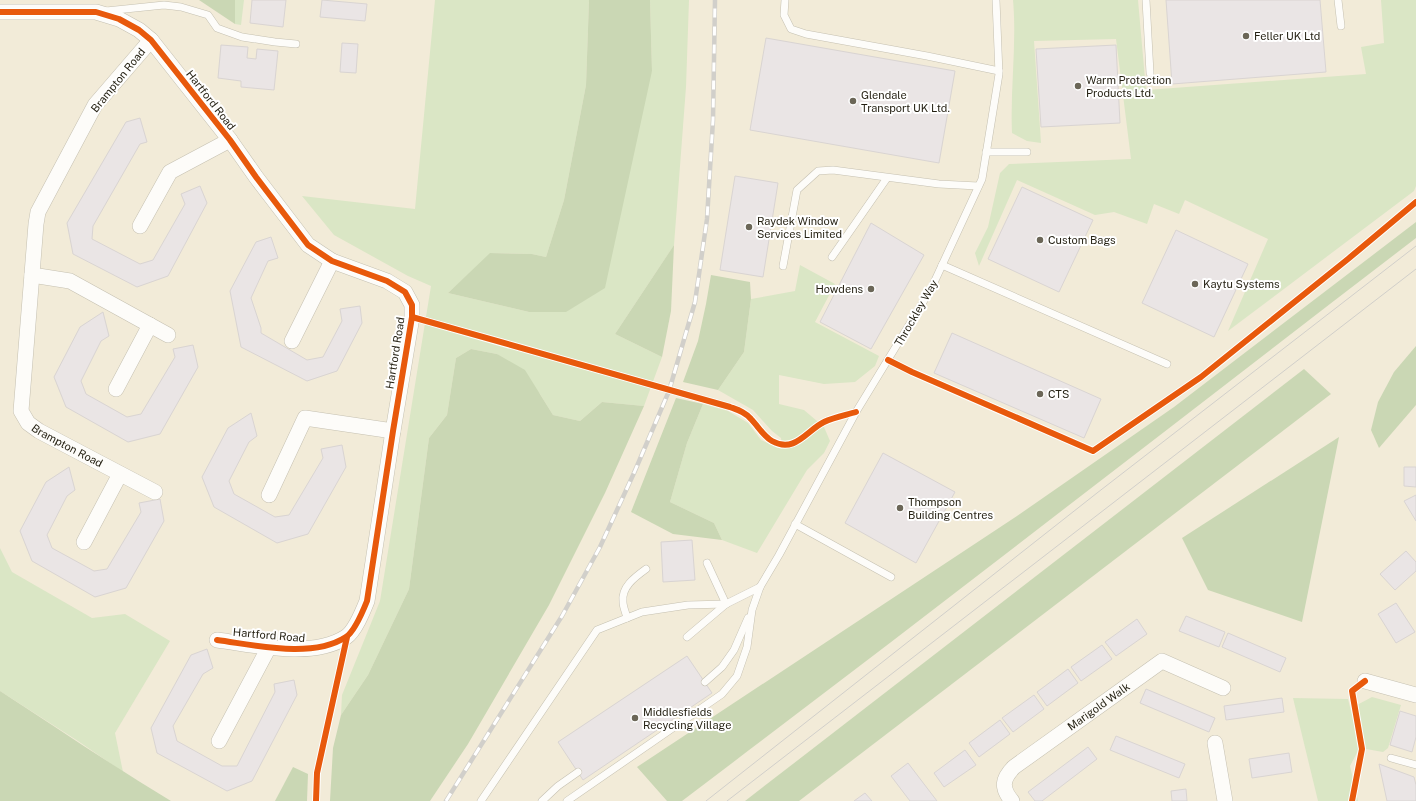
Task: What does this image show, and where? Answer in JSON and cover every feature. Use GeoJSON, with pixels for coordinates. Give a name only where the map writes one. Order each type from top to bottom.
{"type":"FeatureCollection","features":[{"type":"Feature","properties":{"kind":"street","name":"Hartford Road"},"geometry":{"type":"LineString","coordinates":[[0,12],[96,12],[119,19],[139,30],[151,40],[230,140],[308,245],[332,261],[387,281],[405,292],[412,305],[412,317],[392,431],[367,601],[359,620],[347,637],[324,647],[306,649],[269,647],[217,640]]}},
{"type":"Feature","properties":{"kind":"street","name":"Brampton Road"},"geometry":{"type":"LineString","coordinates":[[151,40],[95,105],[38,212],[21,411],[28,423],[39,431],[155,492]]}},
{"type":"Feature","properties":{"kind":"street"},"geometry":{"type":"LineString","coordinates":[[140,226],[170,172],[230,140]]}},
{"type":"Feature","properties":{"kind":"street"},"geometry":{"type":"LineString","coordinates":[[292,341],[332,261]]}},
{"type":"Feature","properties":{"kind":"street"},"geometry":{"type":"LineString","coordinates":[[32,275],[70,281],[168,335]]}},
{"type":"Feature","properties":{"kind":"street"},"geometry":{"type":"LineString","coordinates":[[116,389],[150,325]]}},
{"type":"Feature","properties":{"kind":"street"},"geometry":{"type":"LineString","coordinates":[[269,495],[305,418],[392,431]]}},
{"type":"Feature","properties":{"kind":"street"},"geometry":{"type":"LineString","coordinates":[[84,542],[120,474]]}},
{"type":"Feature","properties":{"kind":"street"},"geometry":{"type":"LineString","coordinates":[[219,741],[269,647]]}},
{"type":"Feature","properties":{"kind":"street","name":"Marigold Walk"},"geometry":{"type":"LineString","coordinates":[[1012,801],[1005,793],[1004,782],[1007,774],[1014,767],[1162,662],[1223,688]]}},
{"type":"Feature","properties":{"kind":"street"},"geometry":{"type":"LineString","coordinates":[[1365,682],[1416,695]]}},
{"type":"Feature","properties":{"kind":"street"},"geometry":{"type":"LineString","coordinates":[[1215,743],[1224,801]]}},
{"type":"Feature","properties":{"kind":"lane"},"geometry":{"type":"LineString","coordinates":[[785,0],[784,15],[791,29],[806,34],[999,71]]}},
{"type":"Feature","properties":{"kind":"lane","name":"Throckley Way"},"geometry":{"type":"LineString","coordinates":[[752,610],[760,587],[856,412],[931,289],[982,179],[999,71],[996,0]]}},
{"type":"Feature","properties":{"kind":"lane"},"geometry":{"type":"LineString","coordinates":[[1146,0],[1150,74]]}},
{"type":"Feature","properties":{"kind":"lane"},"geometry":{"type":"LineString","coordinates":[[1338,0],[1341,26]]}},
{"type":"Feature","properties":{"kind":"lane"},"geometry":{"type":"LineString","coordinates":[[96,12],[164,5],[182,7],[208,15],[217,28],[242,37],[296,44]]}},
{"type":"Feature","properties":{"kind":"lane"},"geometry":{"type":"LineString","coordinates":[[986,152],[1027,152]]}},
{"type":"Feature","properties":{"kind":"lane"},"geometry":{"type":"LineString","coordinates":[[783,266],[797,190],[818,171],[833,170],[939,184],[978,186]]}},
{"type":"Feature","properties":{"kind":"lane"},"geometry":{"type":"LineString","coordinates":[[832,257],[888,178]]}},
{"type":"Feature","properties":{"kind":"lane"},"geometry":{"type":"LineString","coordinates":[[942,265],[1167,364]]}},
{"type":"Feature","properties":{"kind":"lane"},"geometry":{"type":"LineString","coordinates":[[795,524],[891,577]]}},
{"type":"Feature","properties":{"kind":"lane"},"geometry":{"type":"LineString","coordinates":[[707,563],[726,604]]}},
{"type":"Feature","properties":{"kind":"lane"},"geometry":{"type":"LineString","coordinates":[[627,618],[622,601],[624,590],[646,569]]}},
{"type":"Feature","properties":{"kind":"lane"},"geometry":{"type":"LineString","coordinates":[[687,637],[726,604],[760,587]]}},
{"type":"Feature","properties":{"kind":"lane"},"geometry":{"type":"LineString","coordinates":[[481,801],[598,630],[642,612],[688,605],[726,604]]}},
{"type":"Feature","properties":{"kind":"lane"},"geometry":{"type":"LineString","coordinates":[[705,682],[722,667],[734,650],[752,610]]}},
{"type":"Feature","properties":{"kind":"lane"},"geometry":{"type":"LineString","coordinates":[[566,801],[722,694],[737,676],[747,647],[752,610]]}},
{"type":"Feature","properties":{"kind":"lane"},"geometry":{"type":"LineString","coordinates":[[1391,758],[1416,765]]}},
{"type":"Feature","properties":{"kind":"lane"},"geometry":{"type":"LineString","coordinates":[[542,801],[558,786],[578,772]]}},
{"type":"Feature","properties":{"kind":"green space"},"geometry":{"type":"Polygon","coordinates":[[[199,0],[235,0],[235,24],[199,0]]]}},
{"type":"Feature","properties":{"kind":"green space"},"geometry":{"type":"Polygon","coordinates":[[[235,0],[244,0],[241,25],[235,24],[235,0]]]}},
{"type":"Feature","properties":{"kind":"green space"},"geometry":{"type":"Polygon","coordinates":[[[435,0],[589,0],[586,85],[564,200],[546,257],[532,254],[491,253],[448,293],[529,312],[652,71],[650,0],[689,0],[686,87],[674,245],[615,334],[662,357],[644,406],[602,402],[580,421],[553,415],[540,394],[497,354],[471,349],[456,358],[447,415],[429,438],[409,589],[368,675],[341,715],[342,695],[380,601],[431,286],[408,276],[334,235],[302,196],[415,209],[435,0]]]}},
{"type":"Feature","properties":{"kind":"green space"},"geometry":{"type":"Polygon","coordinates":[[[589,0],[650,0],[652,71],[605,288],[566,312],[529,312],[448,293],[490,253],[532,254],[546,257],[564,200],[586,85],[589,0]]]}},
{"type":"Feature","properties":{"kind":"green space"},"geometry":{"type":"Polygon","coordinates":[[[1013,0],[1138,0],[1146,90],[1366,74],[1361,47],[1384,43],[1381,0],[1416,0],[1416,186],[1414,191],[1228,331],[1268,239],[1185,200],[1179,214],[1154,204],[1147,224],[1114,212],[1095,215],[1017,180],[979,266],[975,253],[988,227],[1000,173],[1009,164],[1131,159],[1116,39],[1034,41],[1041,143],[1027,141],[1012,133],[1014,33],[1013,0]]]}},
{"type":"Feature","properties":{"kind":"green space"},"geometry":{"type":"Polygon","coordinates":[[[1416,222],[1416,238],[958,591],[682,801],[667,801],[637,767],[1017,516],[1174,407],[1416,222]]]}},
{"type":"Feature","properties":{"kind":"green space"},"geometry":{"type":"Polygon","coordinates":[[[674,245],[671,311],[662,357],[615,334],[674,245]]]}},
{"type":"Feature","properties":{"kind":"green space"},"geometry":{"type":"Polygon","coordinates":[[[800,265],[835,284],[815,322],[879,356],[875,366],[855,382],[824,384],[779,375],[779,404],[804,410],[824,427],[830,441],[824,453],[807,470],[757,553],[722,540],[714,523],[670,502],[687,443],[703,404],[728,411],[748,423],[761,440],[782,449],[781,438],[772,431],[753,410],[718,390],[744,352],[751,299],[795,291],[800,265]]]}},
{"type":"Feature","properties":{"kind":"green space"},"geometry":{"type":"Polygon","coordinates":[[[711,275],[750,282],[751,299],[744,352],[718,390],[683,382],[698,341],[711,275]]]}},
{"type":"Feature","properties":{"kind":"green space"},"geometry":{"type":"Polygon","coordinates":[[[1416,346],[1416,405],[1379,448],[1371,430],[1378,402],[1394,372],[1416,346]]]}},
{"type":"Feature","properties":{"kind":"green space"},"geometry":{"type":"Polygon","coordinates":[[[471,349],[497,354],[525,370],[553,415],[580,421],[602,402],[644,406],[605,493],[549,605],[468,744],[430,801],[330,801],[333,748],[341,715],[368,675],[409,589],[429,438],[447,415],[456,358],[471,349]]]}},
{"type":"Feature","properties":{"kind":"green space"},"geometry":{"type":"Polygon","coordinates":[[[1304,369],[1331,394],[799,801],[745,801],[1304,369]]]}},
{"type":"Feature","properties":{"kind":"green space"},"geometry":{"type":"Polygon","coordinates":[[[676,398],[703,404],[687,443],[670,502],[714,523],[722,540],[673,534],[631,512],[676,398]]]}},
{"type":"Feature","properties":{"kind":"green space"},"geometry":{"type":"Polygon","coordinates":[[[1339,437],[1302,622],[1208,590],[1182,538],[1339,437]]]}},
{"type":"Feature","properties":{"kind":"green space"},"geometry":{"type":"Polygon","coordinates":[[[0,548],[12,572],[92,618],[125,614],[170,641],[115,733],[123,772],[0,691],[0,548]]]}},
{"type":"Feature","properties":{"kind":"green space"},"geometry":{"type":"Polygon","coordinates":[[[0,691],[106,761],[171,801],[0,801],[0,691]]]}},
{"type":"Feature","properties":{"kind":"green space"},"geometry":{"type":"Polygon","coordinates":[[[1372,697],[1401,705],[1388,748],[1383,752],[1366,749],[1357,705],[1372,697]]]}},
{"type":"Feature","properties":{"kind":"green space"},"geometry":{"type":"Polygon","coordinates":[[[1293,698],[1348,699],[1360,747],[1350,766],[1358,801],[1318,801],[1293,698]]]}},
{"type":"Feature","properties":{"kind":"green space"},"geometry":{"type":"Polygon","coordinates":[[[293,767],[308,774],[307,801],[275,801],[293,767]]]}},
{"type":"Feature","properties":{"kind":"building"},"geometry":{"type":"Polygon","coordinates":[[[252,0],[286,0],[283,27],[250,23],[252,0]]]}},
{"type":"Feature","properties":{"kind":"building"},"geometry":{"type":"Polygon","coordinates":[[[322,0],[367,4],[365,21],[320,17],[322,0]]]}},
{"type":"Feature","properties":{"kind":"building","name":"Feller UK Ltd"},"geometry":{"type":"Polygon","coordinates":[[[1166,0],[1320,0],[1326,72],[1172,84],[1166,0]]]}},
{"type":"Feature","properties":{"kind":"building","name":"Glendale Transport UK Ltd."},"geometry":{"type":"Polygon","coordinates":[[[766,38],[955,71],[939,163],[750,130],[766,38]]]}},
{"type":"Feature","properties":{"kind":"building"},"geometry":{"type":"Polygon","coordinates":[[[342,43],[358,44],[356,73],[340,72],[342,43]]]}},
{"type":"Feature","properties":{"kind":"building"},"geometry":{"type":"Polygon","coordinates":[[[221,45],[248,47],[247,58],[256,59],[257,49],[278,51],[274,90],[241,87],[241,81],[218,78],[221,45]]]}},
{"type":"Feature","properties":{"kind":"building","name":"Warm Protection Products Ltd."},"geometry":{"type":"Polygon","coordinates":[[[1116,45],[1120,123],[1041,127],[1036,49],[1116,45]]]}},
{"type":"Feature","properties":{"kind":"building"},"geometry":{"type":"Polygon","coordinates":[[[140,118],[147,142],[140,144],[93,226],[92,239],[140,264],[153,260],[185,204],[181,194],[200,186],[207,203],[168,276],[137,287],[73,254],[67,223],[126,122],[140,118]]]}},
{"type":"Feature","properties":{"kind":"building","name":"Raydek Window Services Limited"},"geometry":{"type":"Polygon","coordinates":[[[735,176],[778,183],[763,277],[720,270],[735,176]]]}},
{"type":"Feature","properties":{"kind":"building","name":"Custom Bags"},"geometry":{"type":"Polygon","coordinates":[[[1022,187],[1093,220],[1059,292],[988,259],[1022,187]]]}},
{"type":"Feature","properties":{"kind":"building","name":"Howdens"},"geometry":{"type":"Polygon","coordinates":[[[871,223],[924,255],[871,349],[820,322],[871,223]]]}},
{"type":"Feature","properties":{"kind":"building","name":"Kaytu Systems"},"geometry":{"type":"Polygon","coordinates":[[[1176,230],[1248,264],[1214,337],[1142,303],[1176,230]]]}},
{"type":"Feature","properties":{"kind":"building"},"geometry":{"type":"Polygon","coordinates":[[[271,237],[278,258],[268,261],[251,298],[261,328],[261,333],[307,360],[323,357],[342,321],[340,309],[360,306],[362,323],[337,371],[307,381],[241,347],[230,291],[256,242],[271,237]]]}},
{"type":"Feature","properties":{"kind":"building"},"geometry":{"type":"Polygon","coordinates":[[[103,312],[109,336],[101,341],[81,381],[86,394],[127,417],[141,414],[175,357],[173,349],[193,345],[198,367],[160,434],[128,442],[66,407],[54,377],[80,327],[103,312]]]}},
{"type":"Feature","properties":{"kind":"building"},"geometry":{"type":"Polygon","coordinates":[[[952,333],[1101,399],[1084,438],[934,373],[952,333]]]}},
{"type":"Feature","properties":{"kind":"building"},"geometry":{"type":"Polygon","coordinates":[[[251,413],[257,436],[249,442],[229,481],[234,494],[275,517],[289,515],[323,458],[321,449],[342,445],[346,467],[308,534],[277,543],[214,507],[202,477],[228,428],[251,413]]]}},
{"type":"Feature","properties":{"kind":"building","name":"Thompson Building Centres"},"geometry":{"type":"Polygon","coordinates":[[[883,453],[955,492],[916,563],[845,523],[883,453]]]}},
{"type":"Feature","properties":{"kind":"building"},"geometry":{"type":"Polygon","coordinates":[[[69,467],[75,490],[67,496],[47,535],[52,548],[94,571],[107,569],[141,512],[139,503],[160,499],[164,521],[126,588],[95,597],[32,561],[20,531],[46,482],[69,467]]]}},
{"type":"Feature","properties":{"kind":"building"},"geometry":{"type":"Polygon","coordinates":[[[1404,467],[1416,467],[1416,487],[1404,486],[1404,467]]]}},
{"type":"Feature","properties":{"kind":"building"},"geometry":{"type":"Polygon","coordinates":[[[1416,495],[1416,521],[1404,501],[1416,495]]]}},
{"type":"Feature","properties":{"kind":"building"},"geometry":{"type":"Polygon","coordinates":[[[692,540],[695,580],[663,582],[661,542],[692,540]]]}},
{"type":"Feature","properties":{"kind":"building"},"geometry":{"type":"Polygon","coordinates":[[[1406,551],[1416,562],[1416,571],[1395,590],[1380,574],[1406,551]]]}},
{"type":"Feature","properties":{"kind":"building"},"geometry":{"type":"Polygon","coordinates":[[[1396,603],[1415,632],[1396,643],[1378,614],[1396,603]]]}},
{"type":"Feature","properties":{"kind":"building"},"geometry":{"type":"Polygon","coordinates":[[[1186,616],[1225,632],[1219,647],[1179,631],[1186,616]]]}},
{"type":"Feature","properties":{"kind":"building"},"geometry":{"type":"Polygon","coordinates":[[[1137,619],[1147,634],[1116,656],[1105,642],[1137,619]]]}},
{"type":"Feature","properties":{"kind":"building"},"geometry":{"type":"Polygon","coordinates":[[[1228,633],[1286,658],[1280,672],[1222,647],[1228,633]]]}},
{"type":"Feature","properties":{"kind":"building"},"geometry":{"type":"Polygon","coordinates":[[[1102,645],[1112,659],[1081,681],[1071,667],[1102,645]]]}},
{"type":"Feature","properties":{"kind":"building"},"geometry":{"type":"Polygon","coordinates":[[[207,649],[213,668],[203,674],[173,726],[177,741],[222,766],[237,766],[275,692],[274,684],[294,680],[297,695],[252,781],[227,791],[157,753],[151,728],[191,655],[207,649]]]}},
{"type":"Feature","properties":{"kind":"building","name":"Middlesfields Recycling Village"},"geometry":{"type":"Polygon","coordinates":[[[687,656],[712,693],[583,780],[558,742],[687,656]]]}},
{"type":"Feature","properties":{"kind":"building"},"geometry":{"type":"Polygon","coordinates":[[[1068,669],[1078,683],[1047,706],[1037,692],[1068,669]]]}},
{"type":"Feature","properties":{"kind":"building"},"geometry":{"type":"Polygon","coordinates":[[[1146,689],[1215,718],[1209,732],[1140,703],[1146,689]]]}},
{"type":"Feature","properties":{"kind":"building"},"geometry":{"type":"Polygon","coordinates":[[[1034,695],[1044,709],[1013,732],[1002,718],[1034,695]]]}},
{"type":"Feature","properties":{"kind":"building"},"geometry":{"type":"Polygon","coordinates":[[[1282,698],[1284,712],[1226,720],[1224,706],[1282,698]]]}},
{"type":"Feature","properties":{"kind":"building"},"geometry":{"type":"Polygon","coordinates":[[[1400,711],[1416,716],[1416,737],[1412,752],[1390,745],[1400,711]]]}},
{"type":"Feature","properties":{"kind":"building"},"geometry":{"type":"Polygon","coordinates":[[[1000,720],[1010,734],[979,757],[969,743],[1000,720]]]}},
{"type":"Feature","properties":{"kind":"building"},"geometry":{"type":"Polygon","coordinates":[[[1116,736],[1185,764],[1179,778],[1110,750],[1116,736]]]}},
{"type":"Feature","properties":{"kind":"building"},"geometry":{"type":"Polygon","coordinates":[[[1088,747],[1097,759],[1042,801],[1035,801],[1028,792],[1088,747]]]}},
{"type":"Feature","properties":{"kind":"building"},"geometry":{"type":"Polygon","coordinates":[[[965,750],[976,765],[944,787],[934,773],[965,750]]]}},
{"type":"Feature","properties":{"kind":"building"},"geometry":{"type":"Polygon","coordinates":[[[1289,753],[1292,772],[1252,778],[1249,759],[1289,753]]]}},
{"type":"Feature","properties":{"kind":"building"},"geometry":{"type":"Polygon","coordinates":[[[908,763],[937,801],[910,801],[891,776],[908,763]]]}},
{"type":"Feature","properties":{"kind":"building"},"geometry":{"type":"Polygon","coordinates":[[[1379,764],[1414,777],[1416,785],[1416,801],[1387,801],[1379,764]]]}},
{"type":"Feature","properties":{"kind":"building"},"geometry":{"type":"Polygon","coordinates":[[[1186,789],[1187,801],[1172,801],[1171,791],[1186,789]]]}},
{"type":"Feature","properties":{"kind":"building"},"geometry":{"type":"Polygon","coordinates":[[[865,793],[872,801],[854,801],[865,793]]]}},
{"type":"Feature","properties":{"kind":"tram line"},"geometry":{"type":"LineString","coordinates":[[706,801],[1097,493],[1416,246]]}},
{"type":"Feature","properties":{"kind":"tram line"},"geometry":{"type":"LineString","coordinates":[[727,801],[1416,269]]}},
{"type":"Feature","properties":{"kind":"railway"},"geometry":{"type":"LineString","coordinates":[[446,801],[562,616],[600,547],[669,391],[695,302],[707,219],[713,120],[715,0]]}},
{"type":"Feature","properties":{"kind":"cycle path"},"geometry":{"type":"LineString","coordinates":[[0,12],[96,12],[119,19],[139,30],[151,40],[230,140],[308,245],[332,261],[387,281],[405,292],[412,305],[412,317],[367,601],[356,626],[346,637],[332,644],[300,649],[283,649],[217,640]]}},
{"type":"Feature","properties":{"kind":"cycle path"},"geometry":{"type":"LineString","coordinates":[[888,360],[912,372],[1093,451],[1201,377],[1348,259],[1416,202]]}},
{"type":"Feature","properties":{"kind":"cycle path"},"geometry":{"type":"LineString","coordinates":[[412,317],[730,407],[746,415],[766,436],[772,441],[780,444],[787,445],[794,443],[824,422],[856,412]]}},
{"type":"Feature","properties":{"kind":"cycle path"},"geometry":{"type":"LineString","coordinates":[[316,801],[317,773],[347,637]]}},
{"type":"Feature","properties":{"kind":"cycle path"},"geometry":{"type":"LineString","coordinates":[[1352,801],[1362,749],[1352,691],[1365,681]]}},
{"type":"Feature","properties":{"kind":"place","name":"Feller UK Ltd"},"geometry":{"type":"Point","coordinates":[1246,36]}},
{"type":"Feature","properties":{"kind":"place","name":"Warm Protection Products Ltd."},"geometry":{"type":"Point","coordinates":[1078,86]}},
{"type":"Feature","properties":{"kind":"place","name":"Glendale Transport UK Ltd."},"geometry":{"type":"Point","coordinates":[853,101]}},
{"type":"Feature","properties":{"kind":"place","name":"Raydek Window Services Limited"},"geometry":{"type":"Point","coordinates":[749,227]}},
{"type":"Feature","properties":{"kind":"place","name":"Custom Bags"},"geometry":{"type":"Point","coordinates":[1040,240]}},
{"type":"Feature","properties":{"kind":"place","name":"Kaytu Systems"},"geometry":{"type":"Point","coordinates":[1195,284]}},
{"type":"Feature","properties":{"kind":"place","name":"Howdens"},"geometry":{"type":"Point","coordinates":[871,289]}},
{"type":"Feature","properties":{"kind":"place","name":"CTS"},"geometry":{"type":"Point","coordinates":[1040,394]}},
{"type":"Feature","properties":{"kind":"place","name":"Thompson Building Centres"},"geometry":{"type":"Point","coordinates":[900,508]}},
{"type":"Feature","properties":{"kind":"place","name":"Middlesfields Recycling Village"},"geometry":{"type":"Point","coordinates":[635,718]}}]}
